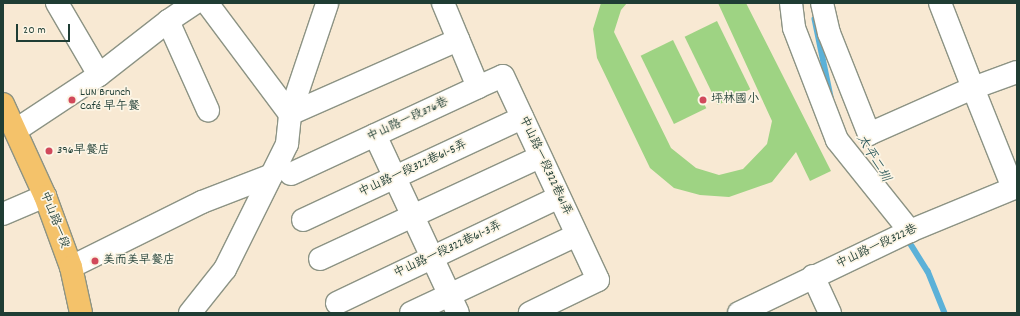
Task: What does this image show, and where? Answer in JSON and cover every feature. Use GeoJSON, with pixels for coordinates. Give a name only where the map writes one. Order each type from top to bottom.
{"type":"FeatureCollection","features":[{"type":"Feature","properties":{"kind":"main road","name":"中山路一段"},"geometry":{"type":"LineString","coordinates":[[3,104],[45,196],[71,266],[81,313]]}},
{"type":"Feature","properties":{"kind":"street"},"geometry":{"type":"LineString","coordinates":[[57,3],[99,75]]}},
{"type":"Feature","properties":{"kind":"street"},"geometry":{"type":"LineString","coordinates":[[16,130],[99,75],[168,21],[195,3]]}},
{"type":"Feature","properties":{"kind":"street"},"geometry":{"type":"LineString","coordinates":[[206,3],[290,114]]}},
{"type":"Feature","properties":{"kind":"street"},"geometry":{"type":"LineString","coordinates":[[443,3],[478,87]]}},
{"type":"Feature","properties":{"kind":"street"},"geometry":{"type":"LineString","coordinates":[[791,3],[794,28],[837,140],[910,230]]}},
{"type":"Feature","properties":{"kind":"street"},"geometry":{"type":"LineString","coordinates":[[822,3],[829,33],[869,134],[974,88],[1017,72]]}},
{"type":"Feature","properties":{"kind":"street"},"geometry":{"type":"LineString","coordinates":[[940,3],[1015,188]]}},
{"type":"Feature","properties":{"kind":"street"},"geometry":{"type":"LineString","coordinates":[[190,313],[225,269],[282,174],[290,114],[327,4]]}},
{"type":"Feature","properties":{"kind":"street"},"geometry":{"type":"LineString","coordinates":[[168,21],[208,110]]}},
{"type":"Feature","properties":{"kind":"street"},"geometry":{"type":"LineString","coordinates":[[290,114],[458,40]]}},
{"type":"Feature","properties":{"kind":"street","name":"中山路一段322巷61弄"},"geometry":{"type":"LineString","coordinates":[[478,87],[503,76],[598,280],[530,313]]}},
{"type":"Feature","properties":{"kind":"street","name":"中山路一段376巷"},"geometry":{"type":"LineString","coordinates":[[71,266],[202,202],[282,174],[375,135],[478,87]]}},
{"type":"Feature","properties":{"kind":"street","name":"中山路一段322巷61-5弄"},"geometry":{"type":"LineString","coordinates":[[303,220],[522,118]]}},
{"type":"Feature","properties":{"kind":"street"},"geometry":{"type":"LineString","coordinates":[[375,135],[454,304]]}},
{"type":"Feature","properties":{"kind":"street"},"geometry":{"type":"LineString","coordinates":[[320,259],[540,157]]}},
{"type":"Feature","properties":{"kind":"street","name":"中山路一段322巷"},"geometry":{"type":"LineString","coordinates":[[739,313],[910,230],[1015,188]]}},
{"type":"Feature","properties":{"kind":"street"},"geometry":{"type":"LineString","coordinates":[[3,214],[45,196]]}},
{"type":"Feature","properties":{"kind":"street","name":"中山路一段322巷61-3弄"},"geometry":{"type":"LineString","coordinates":[[337,303],[559,197]]}},
{"type":"Feature","properties":{"kind":"street"},"geometry":{"type":"LineString","coordinates":[[411,313],[454,304],[577,235]]}},
{"type":"Feature","properties":{"kind":"street"},"geometry":{"type":"LineString","coordinates":[[813,276],[830,313]]}},
{"type":"Feature","properties":{"kind":"green space"},"geometry":{"type":"Polygon","coordinates":[[[601,3],[627,3],[621,10],[614,32],[671,148],[696,168],[719,175],[743,169],[767,144],[772,121],[718,3],[746,3],[831,171],[810,181],[796,152],[772,182],[729,197],[700,195],[674,188],[650,168],[597,58],[593,29],[601,3]]]}},
{"type":"Feature","properties":{"kind":"green space"},"geometry":{"type":"Polygon","coordinates":[[[717,21],[750,89],[718,105],[685,37],[717,21]]]}},
{"type":"Feature","properties":{"kind":"green space"},"geometry":{"type":"Polygon","coordinates":[[[673,40],[706,108],[674,124],[641,56],[673,40]]]}},
{"type":"Feature","properties":{"kind":"waterway","name":"太平二圳"},"geometry":{"type":"LineString","coordinates":[[815,19],[831,97]]}},
{"type":"Feature","properties":{"kind":"waterway","name":"太平二圳"},"geometry":{"type":"LineString","coordinates":[[907,238],[928,271],[945,313]]}},
{"type":"Feature","properties":{"kind":"place","name":"LUN Brunch Café 早午餐"},"geometry":{"type":"Point","coordinates":[72,100]}},
{"type":"Feature","properties":{"kind":"place","name":"坪林國小"},"geometry":{"type":"Point","coordinates":[703,100]}},
{"type":"Feature","properties":{"kind":"place","name":"396早餐店"},"geometry":{"type":"Point","coordinates":[49,151]}},
{"type":"Feature","properties":{"kind":"place","name":"美而美早餐店"},"geometry":{"type":"Point","coordinates":[95,261]}}]}
